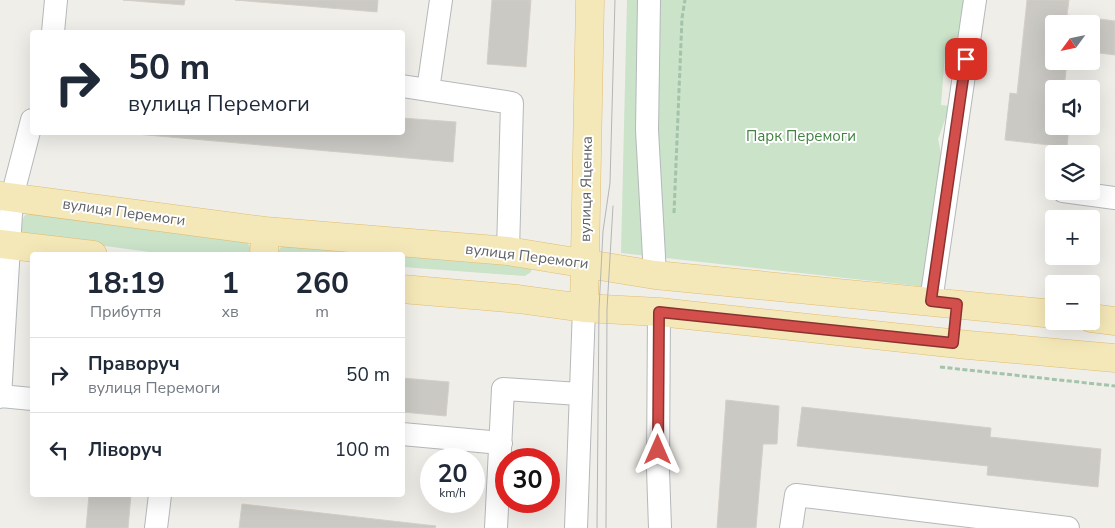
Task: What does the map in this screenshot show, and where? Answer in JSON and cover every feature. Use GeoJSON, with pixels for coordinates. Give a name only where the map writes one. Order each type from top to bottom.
{"type":"FeatureCollection","features":[{"type":"Feature","properties":{"kind":"main road","name":"вулиця Яценка"},"geometry":{"type":"LineString","coordinates":[[584,308],[590,0]]}},
{"type":"Feature","properties":{"kind":"main road","name":"вулиця Перемоги"},"geometry":{"type":"LineString","coordinates":[[6,196],[265,243],[508,251],[655,275],[1045,313]]}},
{"type":"Feature","properties":{"kind":"main road"},"geometry":{"type":"LineString","coordinates":[[5,245],[67,252]]}},
{"type":"Feature","properties":{"kind":"main road"},"geometry":{"type":"LineString","coordinates":[[405,288],[518,299],[584,308],[659,312],[1115,358]]}},
{"type":"Feature","properties":{"kind":"main road"},"geometry":{"type":"LineString","coordinates":[[944,303],[953,343]]}},
{"type":"Feature","properties":{"kind":"main road"},"geometry":{"type":"LineString","coordinates":[[1100,319],[1115,321]]}},
{"type":"Feature","properties":{"kind":"street"},"geometry":{"type":"LineString","coordinates":[[53,30],[56,0]]}},
{"type":"Feature","properties":{"kind":"street"},"geometry":{"type":"LineString","coordinates":[[428,90],[441,0]]}},
{"type":"Feature","properties":{"kind":"street"},"geometry":{"type":"LineString","coordinates":[[649,0],[646,130],[655,275]]}},
{"type":"Feature","properties":{"kind":"street"},"geometry":{"type":"LineString","coordinates":[[944,303],[975,0]]}},
{"type":"Feature","properties":{"kind":"street"},"geometry":{"type":"LineString","coordinates":[[405,86],[512,102],[508,251]]}},
{"type":"Feature","properties":{"kind":"street"},"geometry":{"type":"LineString","coordinates":[[30,126],[6,196],[0,397],[30,399]]}},
{"type":"Feature","properties":{"kind":"street"},"geometry":{"type":"LineString","coordinates":[[1100,196],[1115,198]]}},
{"type":"Feature","properties":{"kind":"street","name":"вулиця Яценка"},"geometry":{"type":"LineString","coordinates":[[576,528],[579,394],[584,308]]}},
{"type":"Feature","properties":{"kind":"street"},"geometry":{"type":"LineString","coordinates":[[659,312],[658,469],[660,528]]}},
{"type":"Feature","properties":{"kind":"street"},"geometry":{"type":"LineString","coordinates":[[496,528],[503,389],[579,394]]}},
{"type":"Feature","properties":{"kind":"street"},"geometry":{"type":"LineString","coordinates":[[405,434],[501,443]]}},
{"type":"Feature","properties":{"kind":"street"},"geometry":{"type":"LineString","coordinates":[[791,528],[796,495],[1068,528]]}},
{"type":"Feature","properties":{"kind":"street"},"geometry":{"type":"LineString","coordinates":[[156,528],[160,497]]}},
{"type":"Feature","properties":{"kind":"path"},"geometry":{"type":"LineString","coordinates":[[674,219],[682,18],[685,0]]}},
{"type":"Feature","properties":{"kind":"green space","name":"Парк Перемоги"},"geometry":{"type":"Polygon","coordinates":[[[627,0],[969,0],[957,53],[945,53],[941,105],[950,106],[938,139],[949,195],[927,287],[621,253],[627,0]]]}},
{"type":"Feature","properties":{"kind":"green space"},"geometry":{"type":"Polygon","coordinates":[[[38,212],[244,238],[251,248],[250,252],[150,252],[24,235],[20,227],[25,215],[38,212]]]}},
{"type":"Feature","properties":{"kind":"green space"},"geometry":{"type":"Polygon","coordinates":[[[290,245],[387,252],[277,252],[281,247],[290,245]]]}},
{"type":"Feature","properties":{"kind":"green space"},"geometry":{"type":"Polygon","coordinates":[[[405,253],[526,262],[531,267],[531,272],[525,276],[405,267],[405,253]]]}},
{"type":"Feature","properties":{"kind":"building"},"geometry":{"type":"Polygon","coordinates":[[[123,0],[185,0],[184,5],[123,0]]]}},
{"type":"Feature","properties":{"kind":"building"},"geometry":{"type":"Polygon","coordinates":[[[235,0],[378,0],[377,12],[235,0]]]}},
{"type":"Feature","properties":{"kind":"building"},"geometry":{"type":"Polygon","coordinates":[[[492,0],[531,0],[526,67],[487,64],[492,0]]]}},
{"type":"Feature","properties":{"kind":"building"},"geometry":{"type":"Polygon","coordinates":[[[1027,0],[1069,0],[1067,15],[1045,15],[1045,70],[1066,70],[1065,80],[1045,80],[1045,135],[1068,135],[1067,145],[1005,140],[1010,93],[1017,94],[1027,0]]]}},
{"type":"Feature","properties":{"kind":"building"},"geometry":{"type":"Polygon","coordinates":[[[1100,19],[1115,21],[1115,55],[1100,53],[1100,19]]]}},
{"type":"Feature","properties":{"kind":"building"},"geometry":{"type":"Polygon","coordinates":[[[405,118],[456,122],[453,162],[147,135],[405,135],[405,118]]]}},
{"type":"Feature","properties":{"kind":"building"},"geometry":{"type":"Polygon","coordinates":[[[405,378],[449,382],[446,416],[405,412],[405,378]]]}},
{"type":"Feature","properties":{"kind":"building"},"geometry":{"type":"Polygon","coordinates":[[[726,400],[779,406],[777,444],[763,444],[756,528],[717,528],[726,400]]]}},
{"type":"Feature","properties":{"kind":"building"},"geometry":{"type":"Polygon","coordinates":[[[802,407],[991,428],[990,437],[1101,449],[1098,487],[987,475],[988,466],[797,446],[802,407]]]}},
{"type":"Feature","properties":{"kind":"building"},"geometry":{"type":"Polygon","coordinates":[[[89,497],[131,497],[128,528],[86,528],[89,497]]]}},
{"type":"Feature","properties":{"kind":"building"},"geometry":{"type":"Polygon","coordinates":[[[242,504],[436,526],[435,528],[239,528],[242,504]]]}},
{"type":"Feature","properties":{"kind":"tram line"},"geometry":{"type":"LineString","coordinates":[[597,528],[599,309],[603,231],[610,183],[615,0]]}},
{"type":"Feature","properties":{"kind":"tram line"},"geometry":{"type":"LineString","coordinates":[[606,528],[607,309],[613,206]]}},
{"type":"Feature","properties":{"kind":"route"},"geometry":{"type":"LineString","coordinates":[[658,450],[659,312],[953,343],[957,304],[931,301],[966,59]]}}]}
